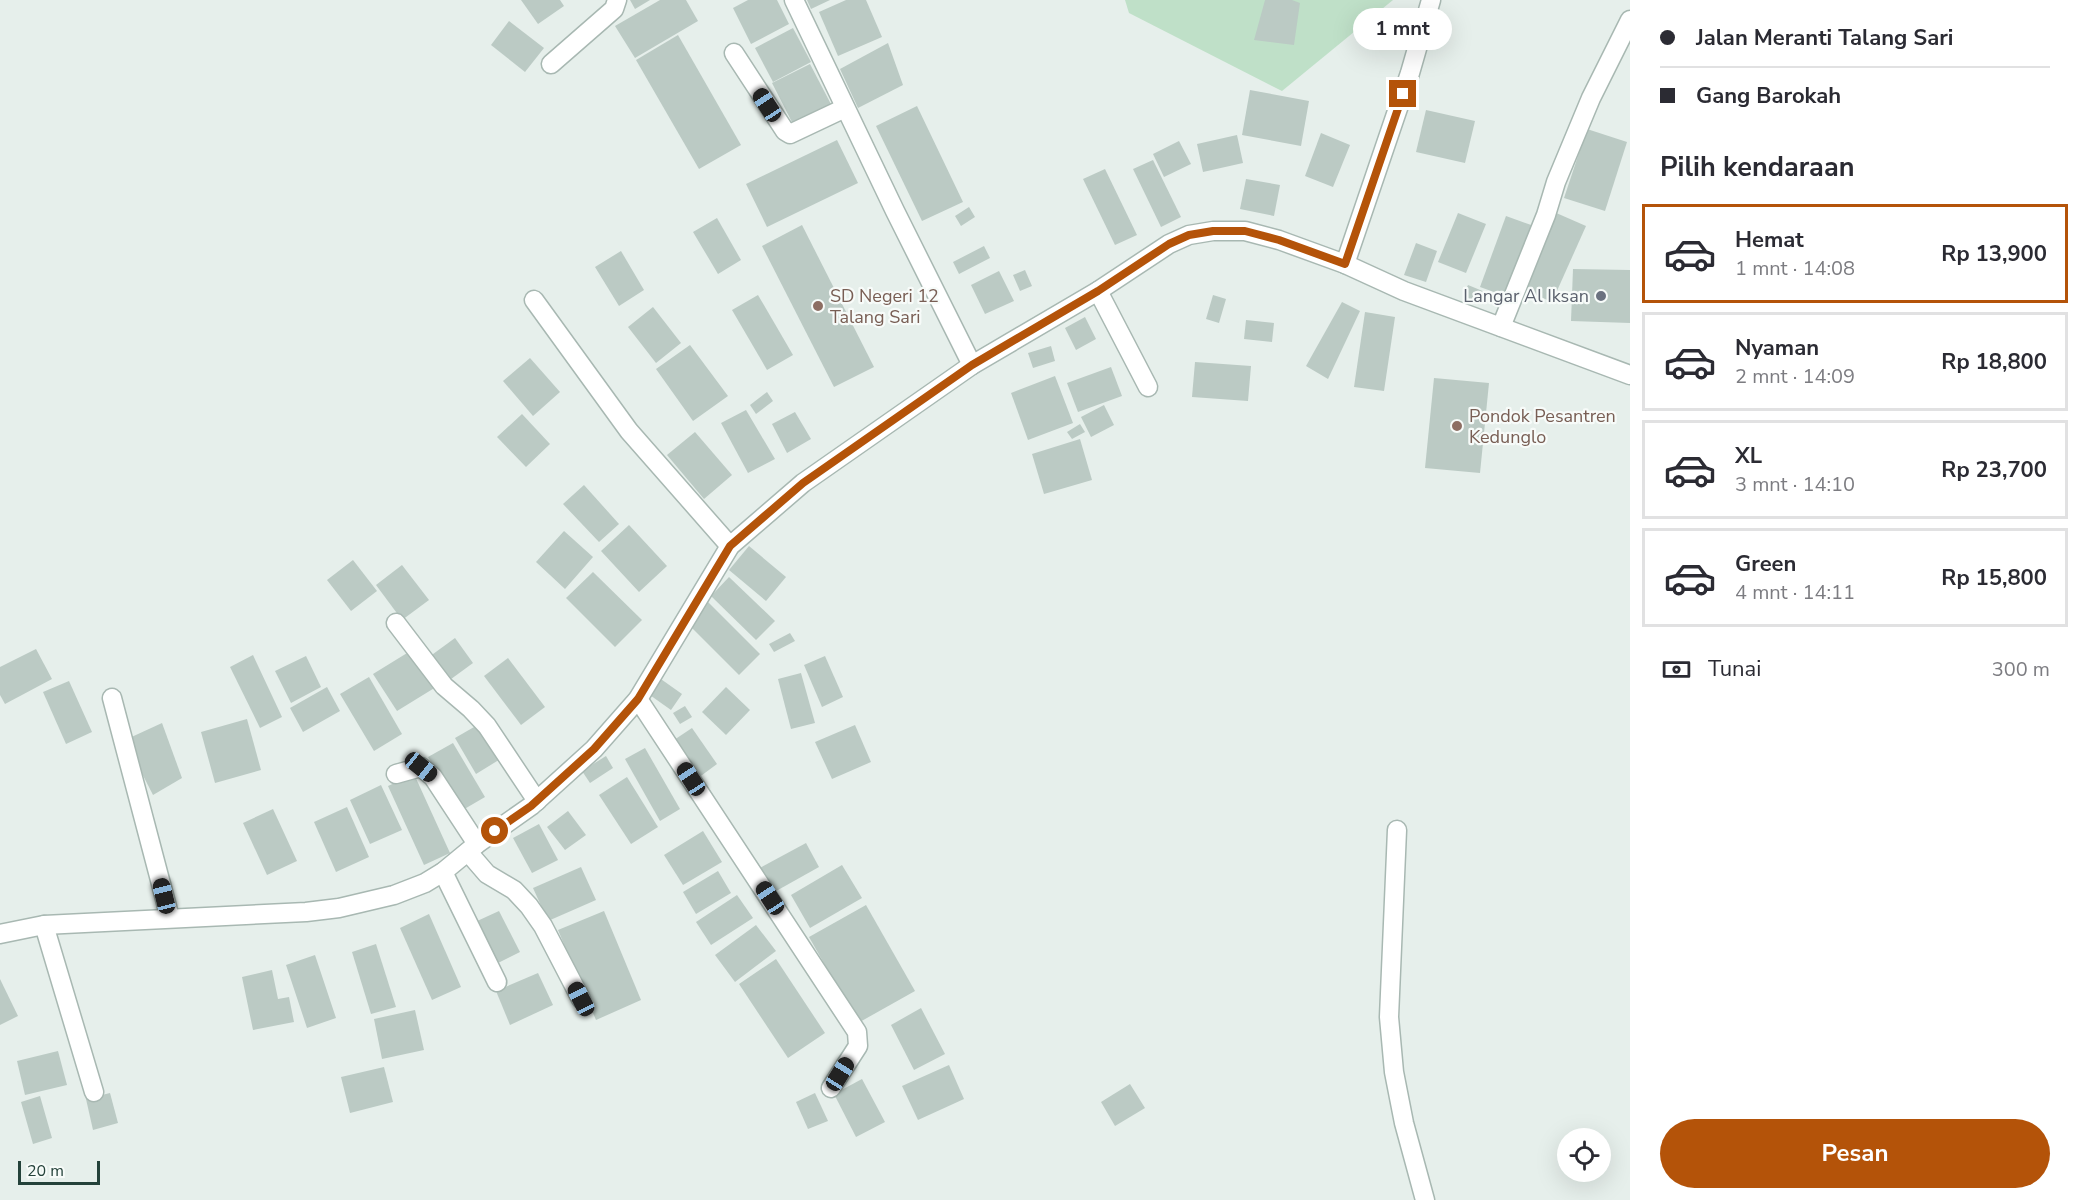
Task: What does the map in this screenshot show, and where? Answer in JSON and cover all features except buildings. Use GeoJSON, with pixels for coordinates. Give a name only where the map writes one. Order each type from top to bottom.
{"type":"FeatureCollection","features":[{"type":"Feature","properties":{"kind":"street"},"geometry":{"type":"LineString","coordinates":[[551,64],[614,9],[617,0]]}},
{"type":"Feature","properties":{"kind":"street"},"geometry":{"type":"LineString","coordinates":[[794,0],[972,365]]}},
{"type":"Feature","properties":{"kind":"street"},"geometry":{"type":"LineString","coordinates":[[1345,264],[1410,73],[1431,0]]}},
{"type":"Feature","properties":{"kind":"street"},"geometry":{"type":"LineString","coordinates":[[1501,327],[1539,233],[1556,182],[1591,98],[1630,20]]}},
{"type":"Feature","properties":{"kind":"street"},"geometry":{"type":"LineString","coordinates":[[734,53],[785,131],[790,134],[845,108]]}},
{"type":"Feature","properties":{"kind":"street"},"geometry":{"type":"LineString","coordinates":[[0,934],[44,925],[306,912],[339,908],[394,895],[425,883],[537,801],[594,749],[638,699],[730,546],[803,483],[972,365],[1098,291],[1169,244],[1189,235],[1213,231],[1245,231],[1279,240],[1345,264],[1404,291],[1630,375]]}},
{"type":"Feature","properties":{"kind":"street"},"geometry":{"type":"LineString","coordinates":[[1098,291],[1148,387]]}},
{"type":"Feature","properties":{"kind":"street"},"geometry":{"type":"LineString","coordinates":[[534,300],[629,431],[730,546]]}},
{"type":"Feature","properties":{"kind":"street"},"geometry":{"type":"LineString","coordinates":[[396,623],[444,686],[487,726],[537,801]]}},
{"type":"Feature","properties":{"kind":"street"},"geometry":{"type":"LineString","coordinates":[[112,698],[170,918]]}},
{"type":"Feature","properties":{"kind":"street"},"geometry":{"type":"LineString","coordinates":[[638,699],[857,1032],[858,1046],[831,1088]]}},
{"type":"Feature","properties":{"kind":"street"},"geometry":{"type":"LineString","coordinates":[[396,774],[421,767],[433,777],[487,874],[514,890],[529,906],[543,926],[581,999]]}},
{"type":"Feature","properties":{"kind":"street"},"geometry":{"type":"LineString","coordinates":[[1397,830],[1389,1017],[1394,1072],[1404,1123],[1425,1200]]}},
{"type":"Feature","properties":{"kind":"street"},"geometry":{"type":"LineString","coordinates":[[443,872],[497,982]]}},
{"type":"Feature","properties":{"kind":"street"},"geometry":{"type":"LineString","coordinates":[[44,925],[94,1092]]}},
{"type":"Feature","properties":{"kind":"green space"},"geometry":{"type":"Polygon","coordinates":[[[1125,0],[1393,0],[1282,91],[1129,13],[1125,0]]]}},
{"type":"Feature","properties":{"kind":"place","name":"Langar Al Iksan"},"geometry":{"type":"Point","coordinates":[1601,296]}},
{"type":"Feature","properties":{"kind":"place","name":"SD Negeri 12 Talang Sari"},"geometry":{"type":"Point","coordinates":[818,306]}},
{"type":"Feature","properties":{"kind":"place","name":"Pondok Pesantren Kedunglo"},"geometry":{"type":"Point","coordinates":[1457,426]}},
{"type":"Feature","properties":{"kind":"route"},"geometry":{"type":"LineString","coordinates":[[495,831],[531,806],[594,749],[638,699],[730,546],[803,483],[972,365],[1098,291],[1169,244],[1189,235],[1213,231],[1245,231],[1279,240],[1345,264],[1403,94]]}}]}
